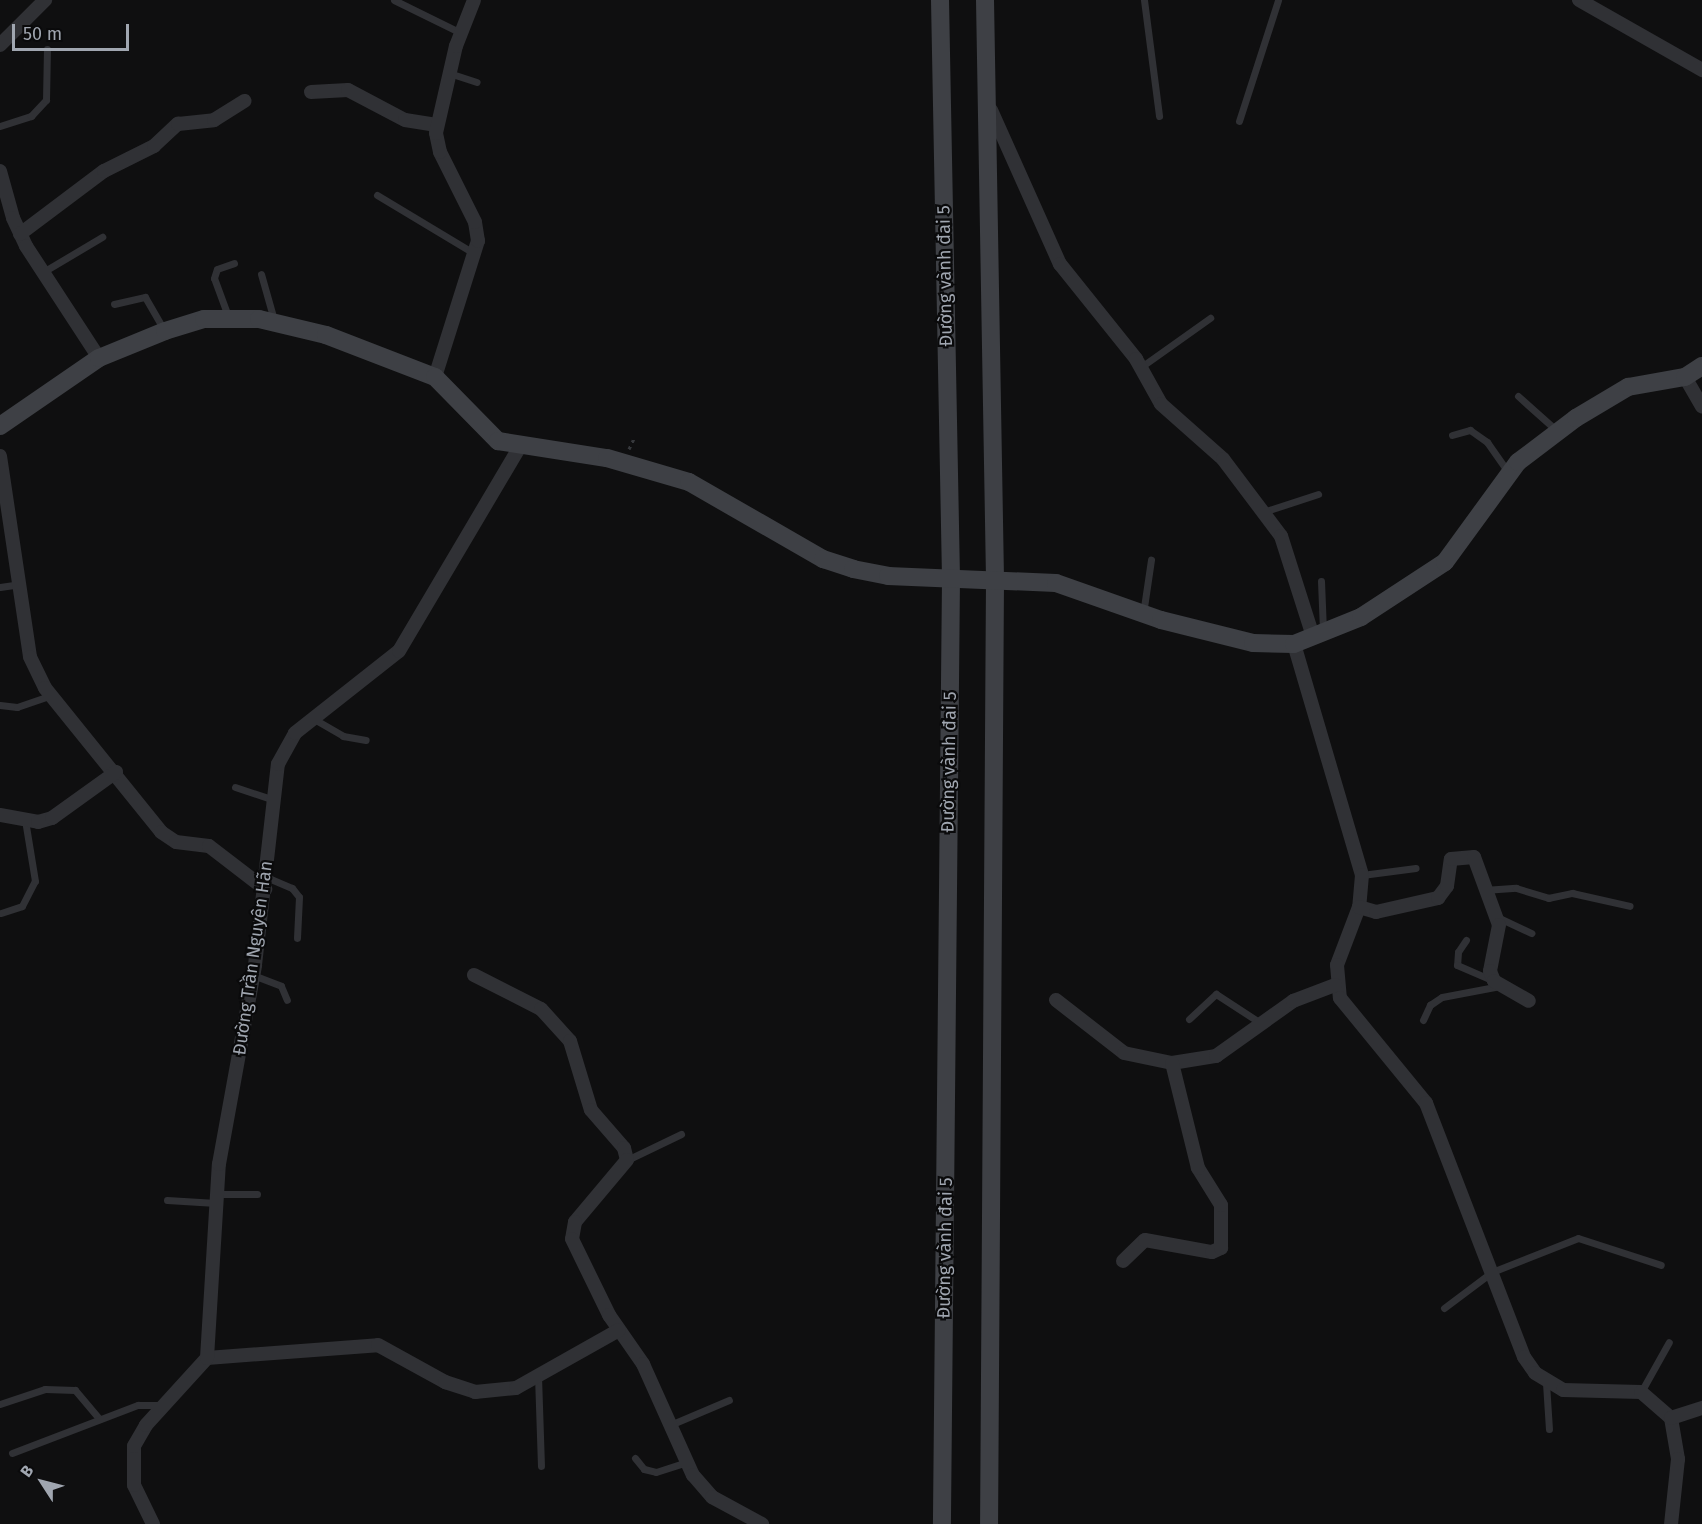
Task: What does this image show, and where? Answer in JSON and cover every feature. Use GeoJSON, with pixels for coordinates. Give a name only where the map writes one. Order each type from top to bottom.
{"type":"FeatureCollection","features":[{"type":"Feature","properties":{"kind":"main road","name":"Đường vành đai 5"},"geometry":{"type":"LineString","coordinates":[[940,0],[951,578],[942,1524]]}},
{"type":"Feature","properties":{"kind":"main road"},"geometry":{"type":"LineString","coordinates":[[985,0],[995,580],[989,1524]]}},
{"type":"Feature","properties":{"kind":"main road"},"geometry":{"type":"LineString","coordinates":[[0,426],[99,358],[165,331],[204,319],[275,322],[326,335],[435,377],[468,416],[498,441],[607,458],[690,482],[824,559],[853,569],[951,578],[1056,583],[1143,614],[1253,643],[1294,644],[1361,617],[1445,562],[1510,474],[1557,431],[1628,387],[1685,377],[1702,366]]}},
{"type":"Feature","properties":{"kind":"street"},"geometry":{"type":"LineString","coordinates":[[0,45],[45,0]]}},
{"type":"Feature","properties":{"kind":"street"},"geometry":{"type":"LineString","coordinates":[[435,377],[475,254],[475,222],[440,152],[437,125],[449,73],[474,0]]}},
{"type":"Feature","properties":{"kind":"street"},"geometry":{"type":"LineString","coordinates":[[1579,0],[1702,70]]}},
{"type":"Feature","properties":{"kind":"street"},"geometry":{"type":"LineString","coordinates":[[311,92],[348,90],[405,120],[437,125]]}},
{"type":"Feature","properties":{"kind":"street"},"geometry":{"type":"LineString","coordinates":[[985,94],[1002,144],[1056,257],[1141,367],[1161,404],[1223,459],[1263,512],[1289,552],[1318,634]]}},
{"type":"Feature","properties":{"kind":"street"},"geometry":{"type":"LineString","coordinates":[[20,234],[104,171],[154,146],[178,124],[214,120],[244,101]]}},
{"type":"Feature","properties":{"kind":"street"},"geometry":{"type":"LineString","coordinates":[[0,171],[2,188],[20,234],[99,358]]}},
{"type":"Feature","properties":{"kind":"street"},"geometry":{"type":"LineString","coordinates":[[1685,377],[1702,406]]}},
{"type":"Feature","properties":{"kind":"street","name":"Đường Trần Nguyên Hãn"},"geometry":{"type":"LineString","coordinates":[[207,1358],[216,1198],[253,975],[274,800],[284,747],[314,719],[399,651],[520,446]]}},
{"type":"Feature","properties":{"kind":"street"},"geometry":{"type":"LineString","coordinates":[[0,456],[21,584],[30,657],[52,695],[167,838],[209,846],[265,883]]}},
{"type":"Feature","properties":{"kind":"street"},"geometry":{"type":"LineString","coordinates":[[1294,644],[1362,875],[1359,907],[1336,965],[1335,985],[1349,1010],[1426,1103],[1524,1357],[1546,1383],[1563,1390],[1641,1392],[1671,1418],[1678,1459],[1671,1524]]}},
{"type":"Feature","properties":{"kind":"street"},"geometry":{"type":"LineString","coordinates":[[0,815],[25,820],[52,818],[116,772]]}},
{"type":"Feature","properties":{"kind":"street"},"geometry":{"type":"LineString","coordinates":[[1359,907],[1376,912],[1438,898],[1447,886],[1448,866],[1458,856],[1468,855],[1478,862],[1485,890],[1497,917],[1500,934],[1490,971],[1497,984],[1529,1000]]}},
{"type":"Feature","properties":{"kind":"street"},"geometry":{"type":"LineString","coordinates":[[474,975],[553,1018],[572,1046],[591,1110],[624,1148],[627,1160],[572,1230],[619,1330],[643,1364],[687,1462],[703,1489],[762,1524]]}},
{"type":"Feature","properties":{"kind":"street"},"geometry":{"type":"LineString","coordinates":[[1056,1000],[1124,1053],[1173,1063],[1216,1056],[1259,1022],[1293,1001],[1335,985]]}},
{"type":"Feature","properties":{"kind":"street"},"geometry":{"type":"LineString","coordinates":[[1123,1261],[1145,1240],[1212,1252],[1221,1248],[1221,1205],[1198,1168],[1173,1063]]}},
{"type":"Feature","properties":{"kind":"street"},"geometry":{"type":"LineString","coordinates":[[153,1524],[131,1467],[134,1446],[207,1358],[378,1345],[445,1382],[475,1392],[516,1388],[619,1330]]}},
{"type":"Feature","properties":{"kind":"street"},"geometry":{"type":"LineString","coordinates":[[1671,1418],[1702,1408]]}},
{"type":"Feature","properties":{"kind":"lane"},"geometry":{"type":"LineString","coordinates":[[394,0],[461,33]]}},
{"type":"Feature","properties":{"kind":"lane"},"geometry":{"type":"LineString","coordinates":[[1144,0],[1159,116]]}},
{"type":"Feature","properties":{"kind":"lane"},"geometry":{"type":"LineString","coordinates":[[1239,121],[1278,0]]}},
{"type":"Feature","properties":{"kind":"lane"},"geometry":{"type":"LineString","coordinates":[[0,126],[31,116],[46,100],[47,49]]}},
{"type":"Feature","properties":{"kind":"lane"},"geometry":{"type":"LineString","coordinates":[[449,73],[477,81]]}},
{"type":"Feature","properties":{"kind":"lane"},"geometry":{"type":"LineString","coordinates":[[376,195],[475,254]]}},
{"type":"Feature","properties":{"kind":"lane"},"geometry":{"type":"LineString","coordinates":[[43,272],[102,237]]}},
{"type":"Feature","properties":{"kind":"lane"},"geometry":{"type":"LineString","coordinates":[[229,319],[214,278],[217,269],[234,263]]}},
{"type":"Feature","properties":{"kind":"lane"},"geometry":{"type":"LineString","coordinates":[[261,274],[275,322]]}},
{"type":"Feature","properties":{"kind":"lane"},"geometry":{"type":"LineString","coordinates":[[114,304],[145,297],[165,331]]}},
{"type":"Feature","properties":{"kind":"lane"},"geometry":{"type":"LineString","coordinates":[[1141,367],[1210,318]]}},
{"type":"Feature","properties":{"kind":"lane"},"geometry":{"type":"LineString","coordinates":[[1518,396],[1557,431]]}},
{"type":"Feature","properties":{"kind":"lane"},"geometry":{"type":"LineString","coordinates":[[1452,435],[1470,430],[1487,442],[1510,474]]}},
{"type":"Feature","properties":{"kind":"lane"},"geometry":{"type":"LineString","coordinates":[[1263,512],[1318,494]]}},
{"type":"Feature","properties":{"kind":"lane"},"geometry":{"type":"LineString","coordinates":[[1143,614],[1151,560]]}},
{"type":"Feature","properties":{"kind":"lane"},"geometry":{"type":"LineString","coordinates":[[1318,634],[1321,581]]}},
{"type":"Feature","properties":{"kind":"lane"},"geometry":{"type":"LineString","coordinates":[[0,587],[21,584]]}},
{"type":"Feature","properties":{"kind":"lane"},"geometry":{"type":"LineString","coordinates":[[0,705],[17,707],[52,695]]}},
{"type":"Feature","properties":{"kind":"lane"},"geometry":{"type":"LineString","coordinates":[[314,719],[343,736],[366,740]]}},
{"type":"Feature","properties":{"kind":"lane"},"geometry":{"type":"LineString","coordinates":[[235,787],[274,800]]}},
{"type":"Feature","properties":{"kind":"lane"},"geometry":{"type":"LineString","coordinates":[[1,913],[22,906],[35,881],[25,820]]}},
{"type":"Feature","properties":{"kind":"lane"},"geometry":{"type":"LineString","coordinates":[[1362,875],[1416,868]]}},
{"type":"Feature","properties":{"kind":"lane"},"geometry":{"type":"LineString","coordinates":[[265,883],[292,888],[299,897],[297,938]]}},
{"type":"Feature","properties":{"kind":"lane"},"geometry":{"type":"LineString","coordinates":[[1485,890],[1516,888],[1548,898],[1572,892],[1630,906]]}},
{"type":"Feature","properties":{"kind":"lane"},"geometry":{"type":"LineString","coordinates":[[1497,917],[1532,933]]}},
{"type":"Feature","properties":{"kind":"lane"},"geometry":{"type":"LineString","coordinates":[[1466,940],[1458,952],[1457,965],[1497,984]]}},
{"type":"Feature","properties":{"kind":"lane"},"geometry":{"type":"LineString","coordinates":[[253,975],[281,986],[286,1000]]}},
{"type":"Feature","properties":{"kind":"lane"},"geometry":{"type":"LineString","coordinates":[[1423,1020],[1430,1005],[1442,997],[1497,984]]}},
{"type":"Feature","properties":{"kind":"lane"},"geometry":{"type":"LineString","coordinates":[[1189,1018],[1216,994],[1259,1022]]}},
{"type":"Feature","properties":{"kind":"lane"},"geometry":{"type":"LineString","coordinates":[[627,1160],[681,1134]]}},
{"type":"Feature","properties":{"kind":"lane"},"geometry":{"type":"LineString","coordinates":[[167,1200],[256,1194]]}},
{"type":"Feature","properties":{"kind":"lane"},"geometry":{"type":"LineString","coordinates":[[1444,1308],[1492,1272],[1578,1238],[1660,1265]]}},
{"type":"Feature","properties":{"kind":"lane"},"geometry":{"type":"LineString","coordinates":[[1641,1392],[1669,1342]]}},
{"type":"Feature","properties":{"kind":"lane"},"geometry":{"type":"LineString","coordinates":[[538,1376],[541,1466]]}},
{"type":"Feature","properties":{"kind":"lane"},"geometry":{"type":"LineString","coordinates":[[1546,1383],[1549,1429]]}},
{"type":"Feature","properties":{"kind":"lane"},"geometry":{"type":"LineString","coordinates":[[0,1404],[45,1389],[75,1390],[99,1419]]}},
{"type":"Feature","properties":{"kind":"lane"},"geometry":{"type":"LineString","coordinates":[[670,1425],[729,1401]]}},
{"type":"Feature","properties":{"kind":"lane"},"geometry":{"type":"LineString","coordinates":[[12,1453],[138,1405],[166,1405]]}},
{"type":"Feature","properties":{"kind":"lane"},"geometry":{"type":"LineString","coordinates":[[635,1458],[644,1469],[657,1472],[687,1462]]}}]}
